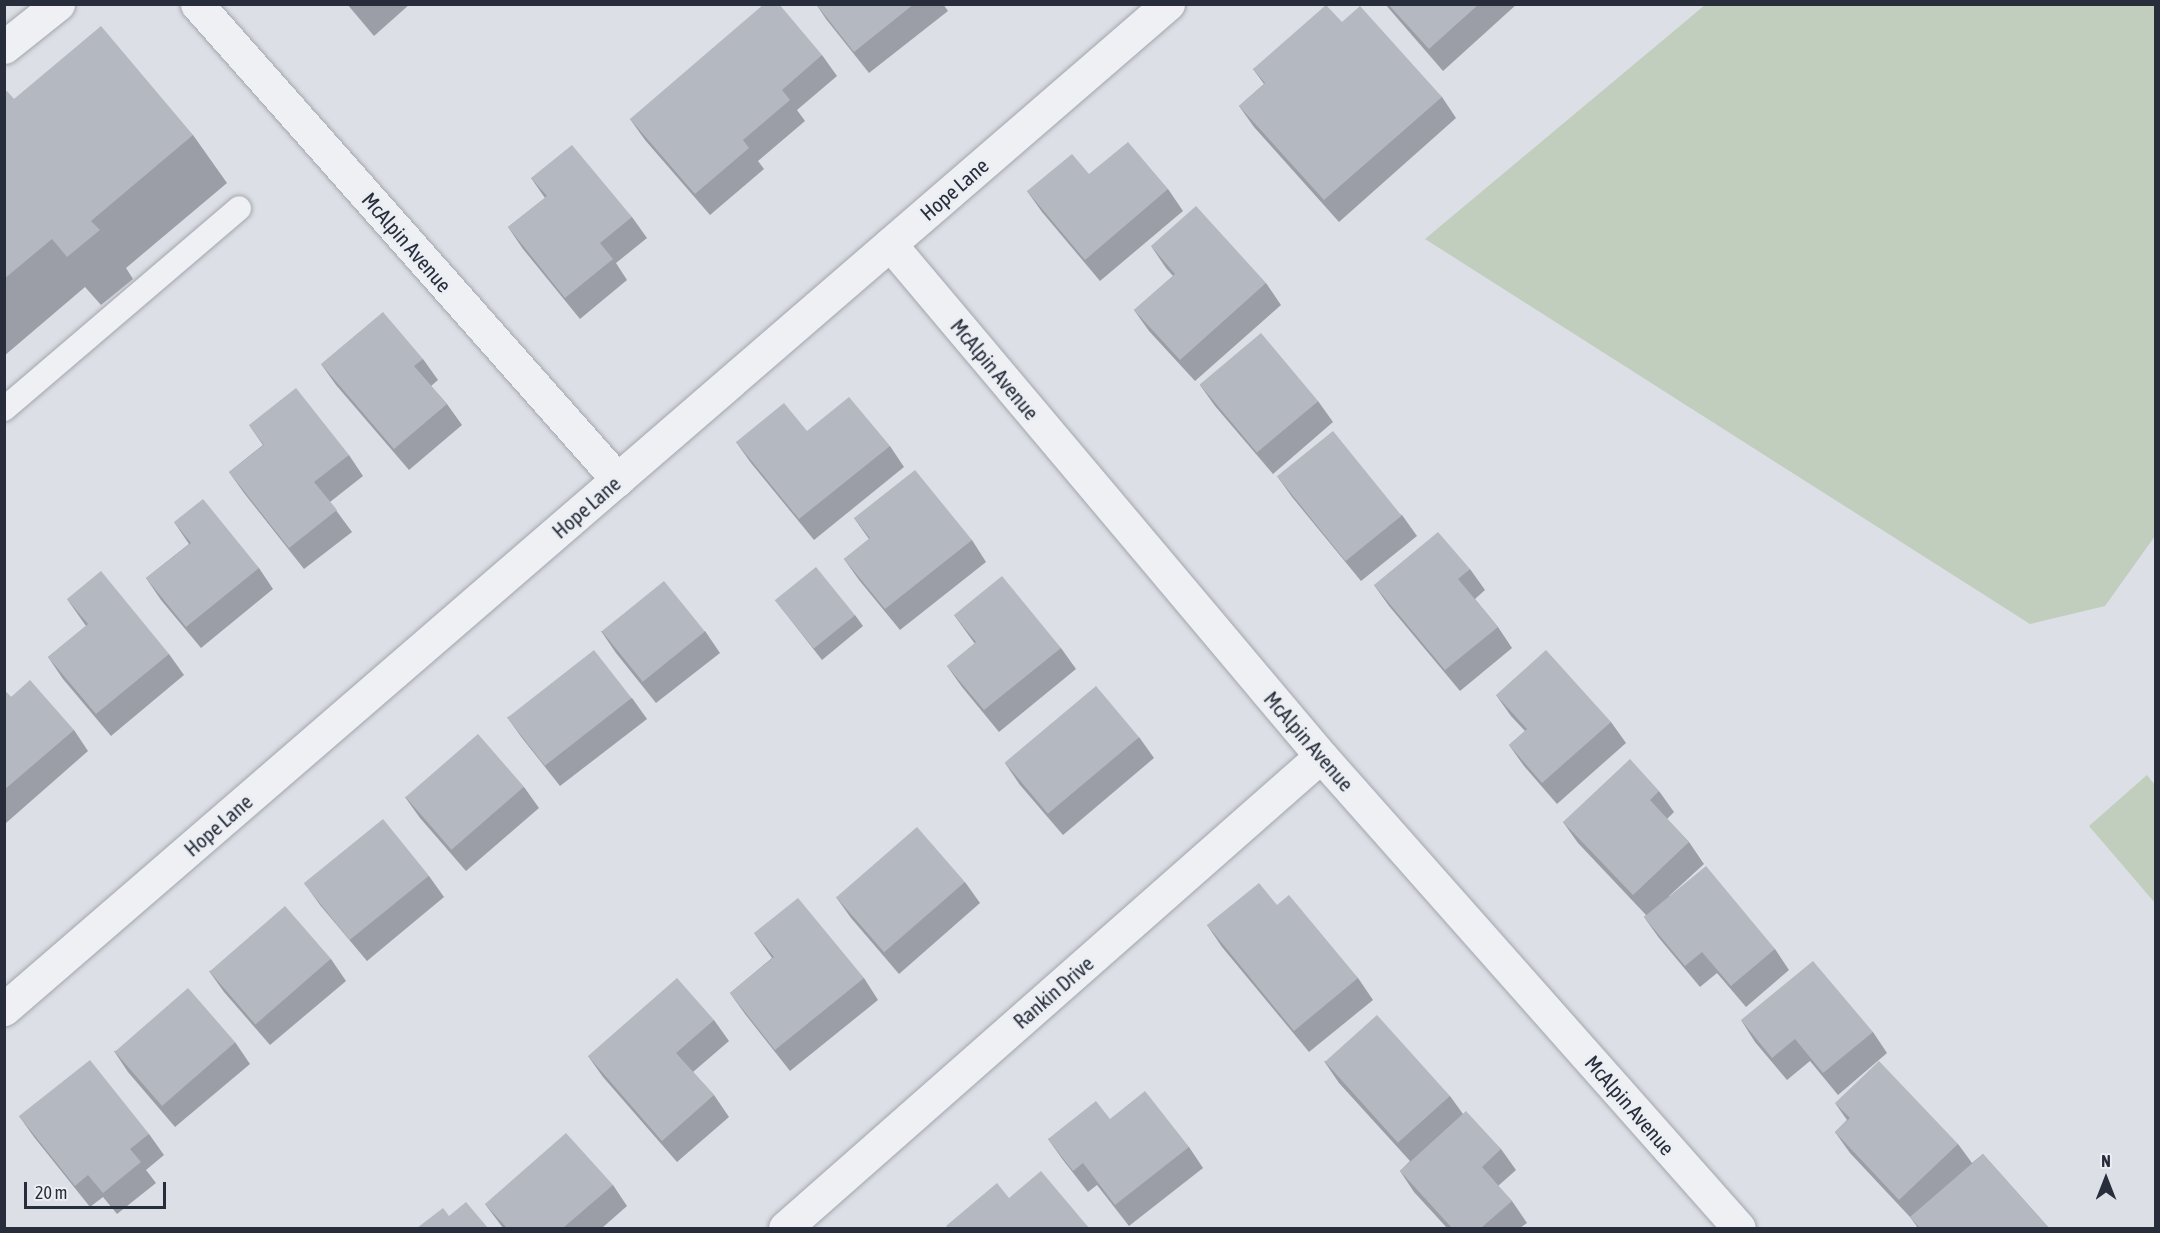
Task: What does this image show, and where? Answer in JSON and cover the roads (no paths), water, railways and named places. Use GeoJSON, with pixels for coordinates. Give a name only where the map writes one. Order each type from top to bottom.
{"type":"FeatureCollection","features":[{"type":"Feature","properties":{"kind":"street"},"geometry":{"type":"LineString","coordinates":[[4,47],[58,4]]}},
{"type":"Feature","properties":{"kind":"street","name":"McAlpin Avenue"},"geometry":{"type":"LineString","coordinates":[[197,4],[618,480]]}},
{"type":"Feature","properties":{"kind":"street","name":"Hope Lane"},"geometry":{"type":"LineString","coordinates":[[4,1009],[1168,4]]}},
{"type":"Feature","properties":{"kind":"street","name":"McAlpin Avenue"},"geometry":{"type":"LineString","coordinates":[[890,244],[1321,756],[1739,1228]]}},
{"type":"Feature","properties":{"kind":"street","name":"Rankin Drive"},"geometry":{"type":"LineString","coordinates":[[785,1228],[1321,756]]}},
{"type":"Feature","properties":{"kind":"lane"},"geometry":{"type":"LineString","coordinates":[[4,409],[240,208]]}}]}
